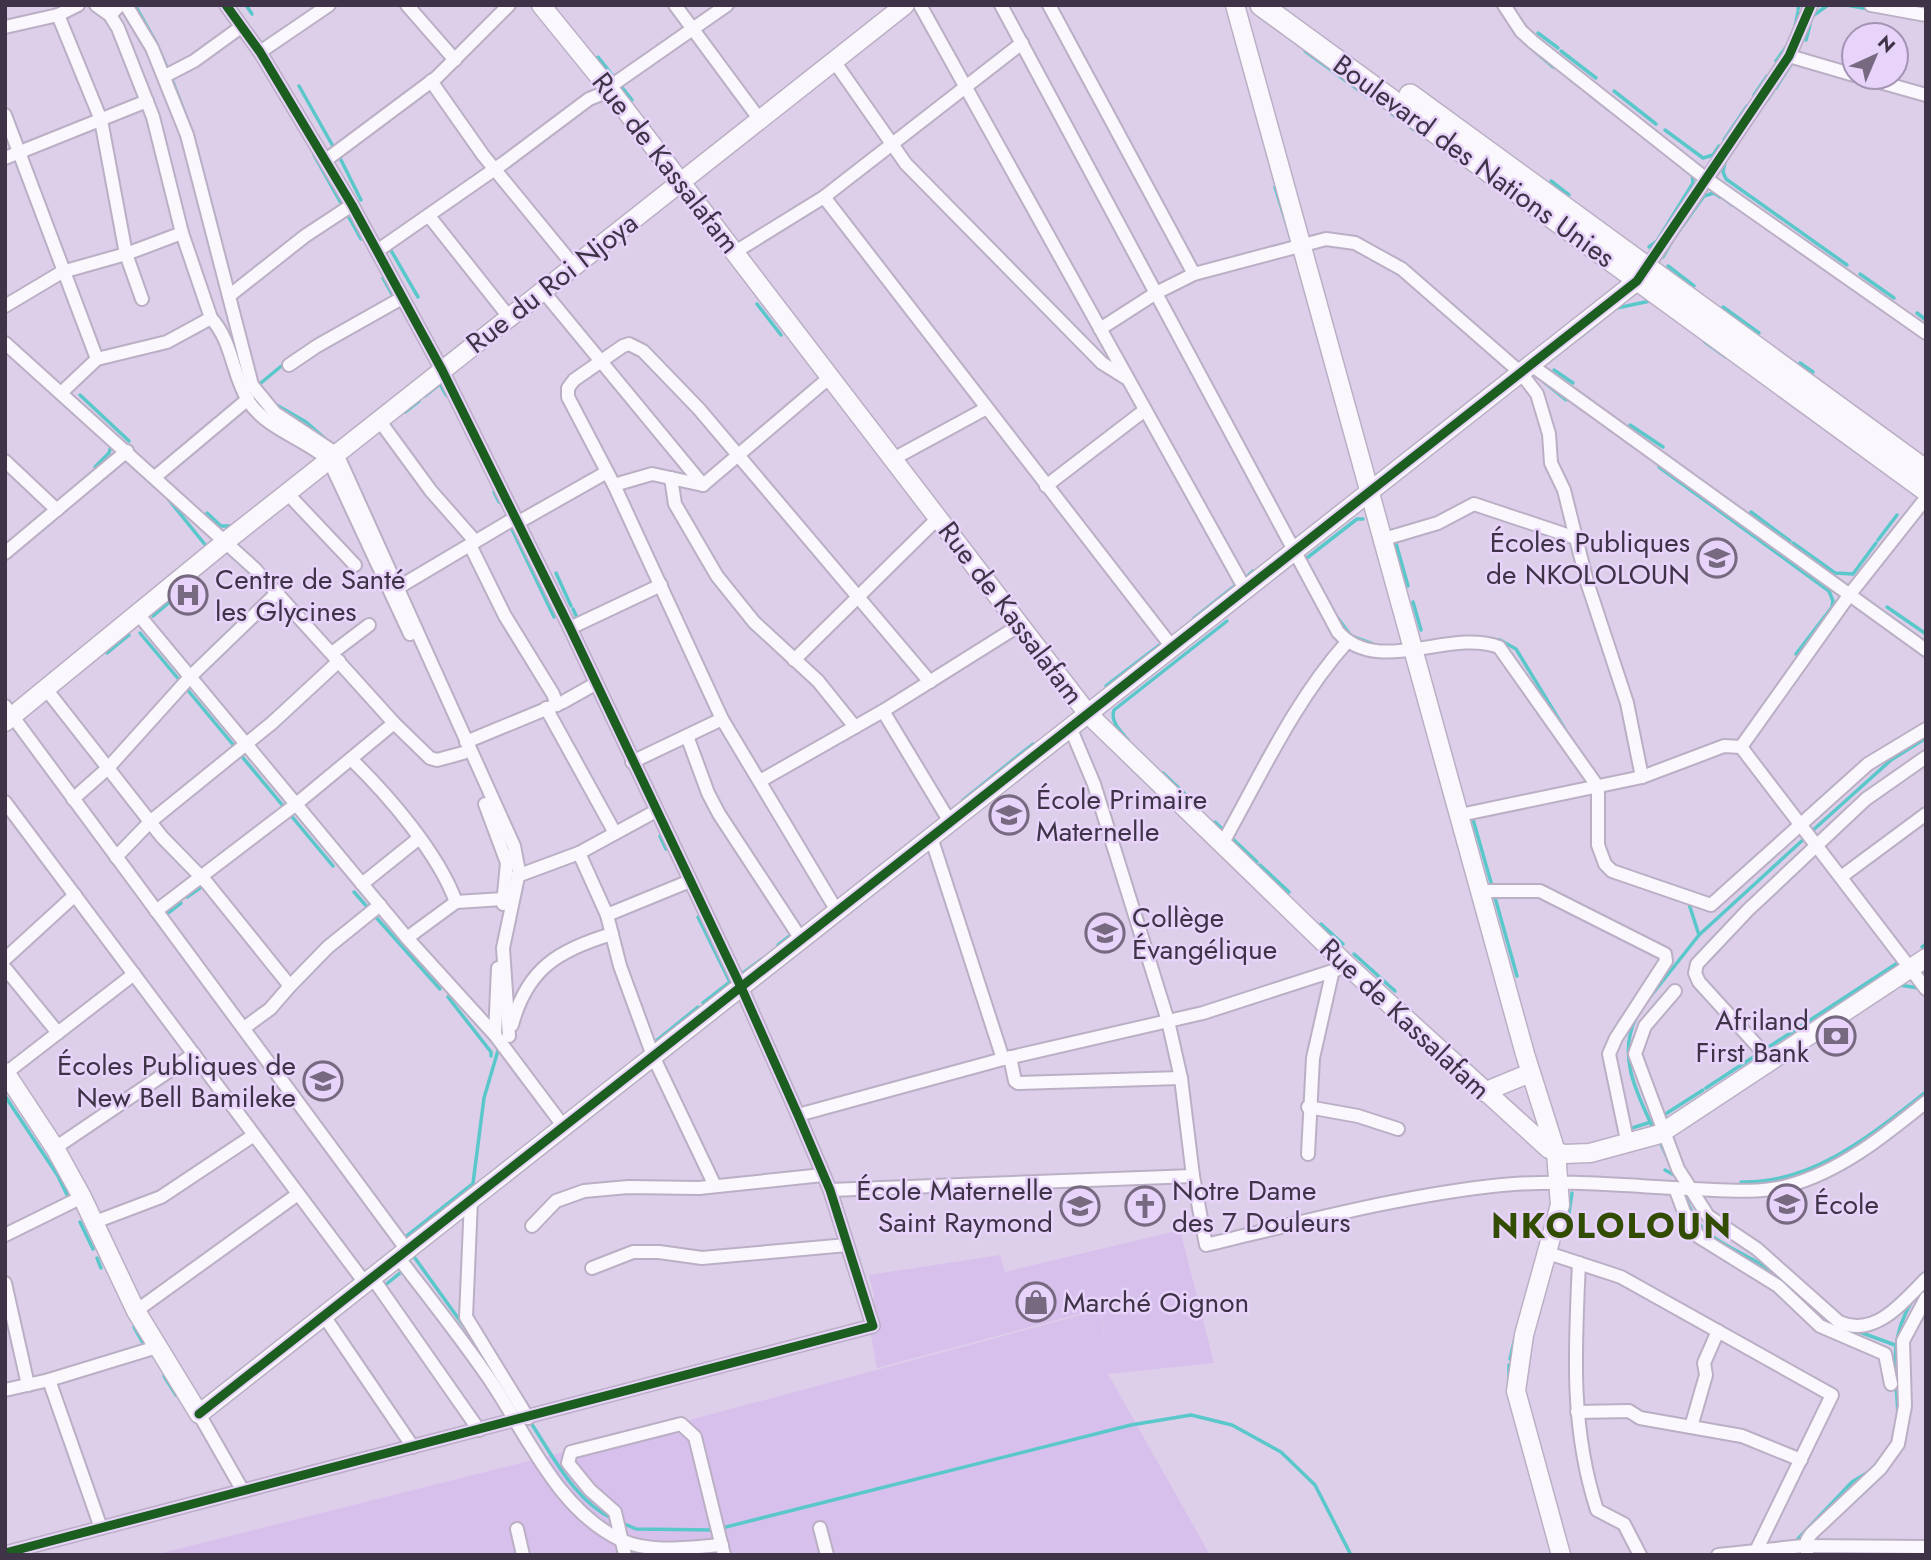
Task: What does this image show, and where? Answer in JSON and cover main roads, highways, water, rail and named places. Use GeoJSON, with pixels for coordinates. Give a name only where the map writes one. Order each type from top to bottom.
{"type":"FeatureCollection","features":[{"type":"Feature","properties":{"kind":"main road","name":"Boulevard des Nations Unies"},"geometry":{"type":"LineString","coordinates":[[1261,5],[1318,37],[1642,274],[1926,490]]}},
{"type":"Feature","properties":{"kind":"main road","name":"Boulevard des Nations Unies"},"geometry":{"type":"LineString","coordinates":[[1286,5],[1318,37]]}},
{"type":"Feature","properties":{"kind":"main road","name":"Boulevard des Nations Unies"},"geometry":{"type":"LineString","coordinates":[[1642,274],[1926,471]]}},
{"type":"Feature","properties":{"kind":"waterway"},"geometry":{"type":"LineString","coordinates":[[135,5],[157,44]]}},
{"type":"Feature","properties":{"kind":"waterway"},"geometry":{"type":"LineString","coordinates":[[246,5],[252,14]]}},
{"type":"Feature","properties":{"kind":"waterway"},"geometry":{"type":"LineString","coordinates":[[1798,9],[1799,5]]}},
{"type":"Feature","properties":{"kind":"waterway"},"geometry":{"type":"LineString","coordinates":[[1814,15],[1828,5]]}},
{"type":"Feature","properties":{"kind":"waterway"},"geometry":{"type":"LineString","coordinates":[[1847,5],[1868,9]]}},
{"type":"Feature","properties":{"kind":"waterway"},"geometry":{"type":"LineString","coordinates":[[1794,31],[1798,12]]}},
{"type":"Feature","properties":{"kind":"waterway"},"geometry":{"type":"LineString","coordinates":[[1806,40],[1810,25]]}},
{"type":"Feature","properties":{"kind":"waterway"},"geometry":{"type":"LineString","coordinates":[[1538,33],[1558,48]]}},
{"type":"Feature","properties":{"kind":"waterway"},"geometry":{"type":"LineString","coordinates":[[1523,41],[1553,67]]}},
{"type":"Feature","properties":{"kind":"waterway"},"geometry":{"type":"LineString","coordinates":[[1776,61],[1786,47]]}},
{"type":"Feature","properties":{"kind":"waterway"},"geometry":{"type":"LineString","coordinates":[[1305,51],[1367,96]]}},
{"type":"Feature","properties":{"kind":"waterway"},"geometry":{"type":"LineString","coordinates":[[1561,51],[1596,78]]}},
{"type":"Feature","properties":{"kind":"waterway"},"geometry":{"type":"LineString","coordinates":[[161,54],[168,70]]}},
{"type":"Feature","properties":{"kind":"waterway"},"geometry":{"type":"LineString","coordinates":[[598,57],[632,100]]}},
{"type":"Feature","properties":{"kind":"waterway"},"geometry":{"type":"LineString","coordinates":[[1776,88],[1793,61]]}},
{"type":"Feature","properties":{"kind":"waterway"},"geometry":{"type":"LineString","coordinates":[[1754,95],[1767,76]]}},
{"type":"Feature","properties":{"kind":"waterway"},"geometry":{"type":"LineString","coordinates":[[171,77],[192,132]]}},
{"type":"Feature","properties":{"kind":"waterway"},"geometry":{"type":"LineString","coordinates":[[299,86],[334,148]]}},
{"type":"Feature","properties":{"kind":"waterway"},"geometry":{"type":"LineString","coordinates":[[1614,91],[1656,124]]}},
{"type":"Feature","properties":{"kind":"waterway"},"geometry":{"type":"LineString","coordinates":[[1768,99],[1773,91]]}},
{"type":"Feature","properties":{"kind":"waterway"},"geometry":{"type":"LineString","coordinates":[[1590,95],[1609,110]]}},
{"type":"Feature","properties":{"kind":"waterway"},"geometry":{"type":"LineString","coordinates":[[1724,140],[1747,106]]}},
{"type":"Feature","properties":{"kind":"waterway"},"geometry":{"type":"LineString","coordinates":[[1391,113],[1423,136]]}},
{"type":"Feature","properties":{"kind":"waterway"},"geometry":{"type":"LineString","coordinates":[[1665,130],[1703,158],[1713,155],[1719,146]]}},
{"type":"Feature","properties":{"kind":"waterway"},"geometry":{"type":"LineString","coordinates":[[194,139],[216,223]]}},
{"type":"Feature","properties":{"kind":"waterway"},"geometry":{"type":"LineString","coordinates":[[314,155],[342,205]]}},
{"type":"Feature","properties":{"kind":"waterway"},"geometry":{"type":"LineString","coordinates":[[340,158],[361,200]]}},
{"type":"Feature","properties":{"kind":"waterway"},"geometry":{"type":"LineString","coordinates":[[1725,162],[1723,172],[1726,179],[1847,265]]}},
{"type":"Feature","properties":{"kind":"waterway"},"geometry":{"type":"LineString","coordinates":[[1649,247],[1657,241],[1693,183],[1692,173]]}},
{"type":"Feature","properties":{"kind":"waterway"},"geometry":{"type":"LineString","coordinates":[[1551,181],[1569,195]]}},
{"type":"Feature","properties":{"kind":"waterway"},"geometry":{"type":"LineString","coordinates":[[1275,187],[1292,242]]}},
{"type":"Feature","properties":{"kind":"waterway"},"geometry":{"type":"LineString","coordinates":[[1674,238],[1704,196],[1714,193],[1720,197]]}},
{"type":"Feature","properties":{"kind":"waterway"},"geometry":{"type":"LineString","coordinates":[[1722,197],[1732,205]]}},
{"type":"Feature","properties":{"kind":"waterway"},"geometry":{"type":"LineString","coordinates":[[346,212],[361,239]]}},
{"type":"Feature","properties":{"kind":"waterway"},"geometry":{"type":"LineString","coordinates":[[1663,257],[1672,241]]}},
{"type":"Feature","properties":{"kind":"waterway"},"geometry":{"type":"LineString","coordinates":[[389,247],[418,297]]}},
{"type":"Feature","properties":{"kind":"waterway"},"geometry":{"type":"LineString","coordinates":[[1296,255],[1316,328]]}},
{"type":"Feature","properties":{"kind":"waterway"},"geometry":{"type":"LineString","coordinates":[[1668,266],[1694,286]]}},
{"type":"Feature","properties":{"kind":"waterway"},"geometry":{"type":"LineString","coordinates":[[1860,274],[1894,298]]}},
{"type":"Feature","properties":{"kind":"waterway"},"geometry":{"type":"LineString","coordinates":[[383,278],[393,296]]}},
{"type":"Feature","properties":{"kind":"waterway"},"geometry":{"type":"LineString","coordinates":[[1617,308],[1650,301],[1653,303]]}},
{"type":"Feature","properties":{"kind":"waterway"},"geometry":{"type":"LineString","coordinates":[[757,304],[781,335]]}},
{"type":"Feature","properties":{"kind":"waterway"},"geometry":{"type":"LineString","coordinates":[[1723,307],[1759,333]]}},
{"type":"Feature","properties":{"kind":"waterway"},"geometry":{"type":"LineString","coordinates":[[1917,313],[1926,320]]}},
{"type":"Feature","properties":{"kind":"waterway"},"geometry":{"type":"LineString","coordinates":[[1579,338],[1600,321]]}},
{"type":"Feature","properties":{"kind":"waterway"},"geometry":{"type":"LineString","coordinates":[[1705,342],[1726,357]]}},
{"type":"Feature","properties":{"kind":"waterway"},"geometry":{"type":"LineString","coordinates":[[256,387],[285,363]]}},
{"type":"Feature","properties":{"kind":"waterway"},"geometry":{"type":"LineString","coordinates":[[1800,363],[1813,372]]}},
{"type":"Feature","properties":{"kind":"waterway"},"geometry":{"type":"LineString","coordinates":[[1554,370],[1573,383]]}},
{"type":"Feature","properties":{"kind":"waterway"},"geometry":{"type":"LineString","coordinates":[[1545,383],[1566,400]]}},
{"type":"Feature","properties":{"kind":"waterway"},"geometry":{"type":"LineString","coordinates":[[425,396],[440,384],[446,395]]}},
{"type":"Feature","properties":{"kind":"waterway"},"geometry":{"type":"LineString","coordinates":[[80,395],[129,441]]}},
{"type":"Feature","properties":{"kind":"waterway"},"geometry":{"type":"LineString","coordinates":[[405,412],[419,401]]}},
{"type":"Feature","properties":{"kind":"waterway"},"geometry":{"type":"LineString","coordinates":[[273,403],[306,422],[329,442]]}},
{"type":"Feature","properties":{"kind":"waterway"},"geometry":{"type":"LineString","coordinates":[[1630,425],[1663,447]]}},
{"type":"Feature","properties":{"kind":"waterway"},"geometry":{"type":"LineString","coordinates":[[95,467],[109,453],[111,446]]}},
{"type":"Feature","properties":{"kind":"waterway"},"geometry":{"type":"LineString","coordinates":[[1659,467],[1829,591],[1832,607],[1796,654]]}},
{"type":"Feature","properties":{"kind":"waterway"},"geometry":{"type":"LineString","coordinates":[[494,492],[499,502]]}},
{"type":"Feature","properties":{"kind":"waterway"},"geometry":{"type":"LineString","coordinates":[[169,500],[207,547]]}},
{"type":"Feature","properties":{"kind":"waterway"},"geometry":{"type":"LineString","coordinates":[[1751,512],[1790,541]]}},
{"type":"Feature","properties":{"kind":"waterway"},"geometry":{"type":"LineString","coordinates":[[207,513],[221,526],[234,526]]}},
{"type":"Feature","properties":{"kind":"waterway"},"geometry":{"type":"LineString","coordinates":[[1878,540],[1897,515]]}},
{"type":"Feature","properties":{"kind":"waterway"},"geometry":{"type":"LineString","coordinates":[[1303,561],[1357,519],[1363,519]]}},
{"type":"Feature","properties":{"kind":"waterway"},"geometry":{"type":"LineString","coordinates":[[510,525],[554,617]]}},
{"type":"Feature","properties":{"kind":"waterway"},"geometry":{"type":"LineString","coordinates":[[1395,540],[1408,586]]}},
{"type":"Feature","properties":{"kind":"waterway"},"geometry":{"type":"LineString","coordinates":[[1793,543],[1835,573],[1853,574],[1876,543]]}},
{"type":"Feature","properties":{"kind":"waterway"},"geometry":{"type":"LineString","coordinates":[[1244,579],[1253,571]]}},
{"type":"Feature","properties":{"kind":"waterway"},"geometry":{"type":"LineString","coordinates":[[556,573],[571,606]]}},
{"type":"Feature","properties":{"kind":"waterway"},"geometry":{"type":"LineString","coordinates":[[1194,618],[1237,584]]}},
{"type":"Feature","properties":{"kind":"waterway"},"geometry":{"type":"LineString","coordinates":[[153,616],[178,595]]}},
{"type":"Feature","properties":{"kind":"waterway"},"geometry":{"type":"LineString","coordinates":[[1413,602],[1421,630]]}},
{"type":"Feature","properties":{"kind":"waterway"},"geometry":{"type":"LineString","coordinates":[[1887,607],[1926,634]]}},
{"type":"Feature","properties":{"kind":"waterway"},"geometry":{"type":"LineString","coordinates":[[573,609],[578,620]]}},
{"type":"Feature","properties":{"kind":"waterway"},"geometry":{"type":"LineString","coordinates":[[1334,613],[1351,636],[1373,644]]}},
{"type":"Feature","properties":{"kind":"waterway"},"geometry":{"type":"LineString","coordinates":[[1128,740],[1115,722],[1114,710],[1227,621]]}},
{"type":"Feature","properties":{"kind":"waterway"},"geometry":{"type":"LineString","coordinates":[[140,633],[181,682]]}},
{"type":"Feature","properties":{"kind":"waterway"},"geometry":{"type":"LineString","coordinates":[[107,653],[129,635]]}},
{"type":"Feature","properties":{"kind":"waterway"},"geometry":{"type":"LineString","coordinates":[[1488,639],[1500,640],[1516,649],[1569,736]]}},
{"type":"Feature","properties":{"kind":"waterway"},"geometry":{"type":"LineString","coordinates":[[1106,686],[1165,641]]}},
{"type":"Feature","properties":{"kind":"waterway"},"geometry":{"type":"LineString","coordinates":[[186,688],[235,747]]}},
{"type":"Feature","properties":{"kind":"waterway"},"geometry":{"type":"LineString","coordinates":[[1811,832],[1891,760],[1926,738]]}},
{"type":"Feature","properties":{"kind":"waterway"},"geometry":{"type":"LineString","coordinates":[[963,800],[1033,744]]}},
{"type":"Feature","properties":{"kind":"waterway"},"geometry":{"type":"LineString","coordinates":[[239,753],[333,866]]}},
{"type":"Feature","properties":{"kind":"waterway"},"geometry":{"type":"LineString","coordinates":[[1163,773],[1187,796]]}},
{"type":"Feature","properties":{"kind":"waterway"},"geometry":{"type":"LineString","coordinates":[[1472,816],[1492,886]]}},
{"type":"Feature","properties":{"kind":"waterway"},"geometry":{"type":"LineString","coordinates":[[1215,822],[1257,862]]}},
{"type":"Feature","properties":{"kind":"waterway"},"geometry":{"type":"LineString","coordinates":[[660,836],[666,849]]}},
{"type":"Feature","properties":{"kind":"waterway"},"geometry":{"type":"LineString","coordinates":[[1650,997],[1699,935],[1805,838]]}},
{"type":"Feature","properties":{"kind":"waterway"},"geometry":{"type":"LineString","coordinates":[[1260,865],[1289,892]]}},
{"type":"Feature","properties":{"kind":"waterway"},"geometry":{"type":"LineString","coordinates":[[187,897],[200,888]]}},
{"type":"Feature","properties":{"kind":"waterway"},"geometry":{"type":"LineString","coordinates":[[354,892],[369,909]]}},
{"type":"Feature","properties":{"kind":"waterway"},"geometry":{"type":"LineString","coordinates":[[1494,894],[1517,976]]}},
{"type":"Feature","properties":{"kind":"waterway"},"geometry":{"type":"LineString","coordinates":[[1688,901],[1699,935]]}},
{"type":"Feature","properties":{"kind":"waterway"},"geometry":{"type":"LineString","coordinates":[[163,917],[181,903]]}},
{"type":"Feature","properties":{"kind":"waterway"},"geometry":{"type":"LineString","coordinates":[[374,915],[440,989]]}},
{"type":"Feature","properties":{"kind":"waterway"},"geometry":{"type":"LineString","coordinates":[[698,917],[730,982],[703,1003]]}},
{"type":"Feature","properties":{"kind":"waterway"},"geometry":{"type":"LineString","coordinates":[[1321,924],[1343,944]]}},
{"type":"Feature","properties":{"kind":"waterway"},"geometry":{"type":"LineString","coordinates":[[778,945],[795,932]]}},
{"type":"Feature","properties":{"kind":"waterway"},"geometry":{"type":"LineString","coordinates":[[1922,947],[1926,944]]}},
{"type":"Feature","properties":{"kind":"waterway"},"geometry":{"type":"LineString","coordinates":[[1354,954],[1395,991]]}},
{"type":"Feature","properties":{"kind":"waterway"},"geometry":{"type":"LineString","coordinates":[[743,973],[762,959]]}},
{"type":"Feature","properties":{"kind":"waterway"},"geometry":{"type":"LineString","coordinates":[[1706,1088],[1899,962]]}},
{"type":"Feature","properties":{"kind":"waterway"},"geometry":{"type":"LineString","coordinates":[[1899,985],[1919,988],[1926,997]]}},
{"type":"Feature","properties":{"kind":"waterway"},"geometry":{"type":"LineString","coordinates":[[448,997],[491,1052],[491,1056]]}},
{"type":"Feature","properties":{"kind":"waterway"},"geometry":{"type":"LineString","coordinates":[[651,1045],[698,1007]]}},
{"type":"Feature","properties":{"kind":"waterway"},"geometry":{"type":"LineString","coordinates":[[1636,1018],[1628,1046],[1629,1061],[1641,1103],[1654,1130]]}},
{"type":"Feature","properties":{"kind":"waterway"},"geometry":{"type":"LineString","coordinates":[[472,1191],[484,1098],[499,1047]]}},
{"type":"Feature","properties":{"kind":"waterway"},"geometry":{"type":"LineString","coordinates":[[1653,1122],[1703,1090]]}},
{"type":"Feature","properties":{"kind":"waterway"},"geometry":{"type":"LineString","coordinates":[[1741,1182],[1793,1175],[1840,1154],[1926,1092]]}},
{"type":"Feature","properties":{"kind":"waterway"},"geometry":{"type":"LineString","coordinates":[[5,1096],[58,1176],[69,1199]]}},
{"type":"Feature","properties":{"kind":"waterway"},"geometry":{"type":"LineString","coordinates":[[1629,1129],[1651,1122]]}},
{"type":"Feature","properties":{"kind":"waterway"},"geometry":{"type":"LineString","coordinates":[[1659,1140],[1669,1161]]}},
{"type":"Feature","properties":{"kind":"waterway"},"geometry":{"type":"LineString","coordinates":[[1665,1170],[1676,1176]]}},
{"type":"Feature","properties":{"kind":"waterway"},"geometry":{"type":"LineString","coordinates":[[404,1238],[471,1185]]}},
{"type":"Feature","properties":{"kind":"waterway"},"geometry":{"type":"LineString","coordinates":[[1682,1190],[1703,1229],[1778,1276]]}},
{"type":"Feature","properties":{"kind":"waterway"},"geometry":{"type":"LineString","coordinates":[[1567,1226],[1572,1193]]}},
{"type":"Feature","properties":{"kind":"waterway"},"geometry":{"type":"LineString","coordinates":[[80,1222],[93,1249]]}},
{"type":"Feature","properties":{"kind":"waterway"},"geometry":{"type":"LineString","coordinates":[[412,1254],[471,1336]]}},
{"type":"Feature","properties":{"kind":"waterway"},"geometry":{"type":"LineString","coordinates":[[97,1258],[101,1268]]}},
{"type":"Feature","properties":{"kind":"waterway"},"geometry":{"type":"LineString","coordinates":[[384,1286],[405,1269]]}},
{"type":"Feature","properties":{"kind":"waterway"},"geometry":{"type":"LineString","coordinates":[[1791,1288],[1833,1324]]}},
{"type":"Feature","properties":{"kind":"waterway"},"geometry":{"type":"LineString","coordinates":[[1898,1415],[1896,1343],[1904,1316],[1912,1301]]}},
{"type":"Feature","properties":{"kind":"waterway"},"geometry":{"type":"LineString","coordinates":[[134,1327],[144,1345]]}},
{"type":"Feature","properties":{"kind":"waterway"},"geometry":{"type":"LineString","coordinates":[[1854,1330],[1895,1345]]}},
{"type":"Feature","properties":{"kind":"waterway"},"geometry":{"type":"LineString","coordinates":[[1510,1359],[1515,1338]]}},
{"type":"Feature","properties":{"kind":"waterway"},"geometry":{"type":"LineString","coordinates":[[1509,1365],[1509,1384]]}},
{"type":"Feature","properties":{"kind":"waterway"},"geometry":{"type":"LineString","coordinates":[[164,1376],[176,1395]]}},
{"type":"Feature","properties":{"kind":"waterway"},"geometry":{"type":"LineString","coordinates":[[620,1522],[636,1529],[714,1530],[1131,1425],[1191,1415],[1232,1425],[1281,1452],[1315,1485],[1351,1555]]}},
{"type":"Feature","properties":{"kind":"waterway"},"geometry":{"type":"LineString","coordinates":[[529,1420],[575,1489],[599,1511],[613,1519]]}},
{"type":"Feature","properties":{"kind":"waterway"},"geometry":{"type":"LineString","coordinates":[[1794,1543],[1852,1482],[1870,1471]]}},
{"type":"Feature","properties":{"kind":"place","name":"Écoles Publiques de NKOLOLOUN"},"geometry":{"type":"Point","coordinates":[1717,558]}},
{"type":"Feature","properties":{"kind":"place","name":"Centre de Santé les Glycines"},"geometry":{"type":"Point","coordinates":[188,595]}},
{"type":"Feature","properties":{"kind":"place","name":"École Primaire Maternelle"},"geometry":{"type":"Point","coordinates":[1009,815]}},
{"type":"Feature","properties":{"kind":"place","name":"Collège Évangélique"},"geometry":{"type":"Point","coordinates":[1105,933]}},
{"type":"Feature","properties":{"kind":"place","name":"Afriland First Bank"},"geometry":{"type":"Point","coordinates":[1836,1036]}},
{"type":"Feature","properties":{"kind":"place","name":"Écoles Publiques de New Bell Bamileke"},"geometry":{"type":"Point","coordinates":[323,1081]}},
{"type":"Feature","properties":{"kind":"place","name":"École"},"geometry":{"type":"Point","coordinates":[1787,1204]}},
{"type":"Feature","properties":{"kind":"place","name":"École Maternelle Saint Raymond"},"geometry":{"type":"Point","coordinates":[1080,1206]}},
{"type":"Feature","properties":{"kind":"place","name":"Notre Dame des 7 Douleurs"},"geometry":{"type":"Point","coordinates":[1145,1206]}},
{"type":"Feature","properties":{"kind":"place","name":"Marché Oignon"},"geometry":{"type":"Point","coordinates":[1036,1302]}},
{"type":"Feature","properties":{"kind":"district","name":"NKOLOLOUN"},"geometry":{"type":"Point","coordinates":[1612,1226]}}]}
